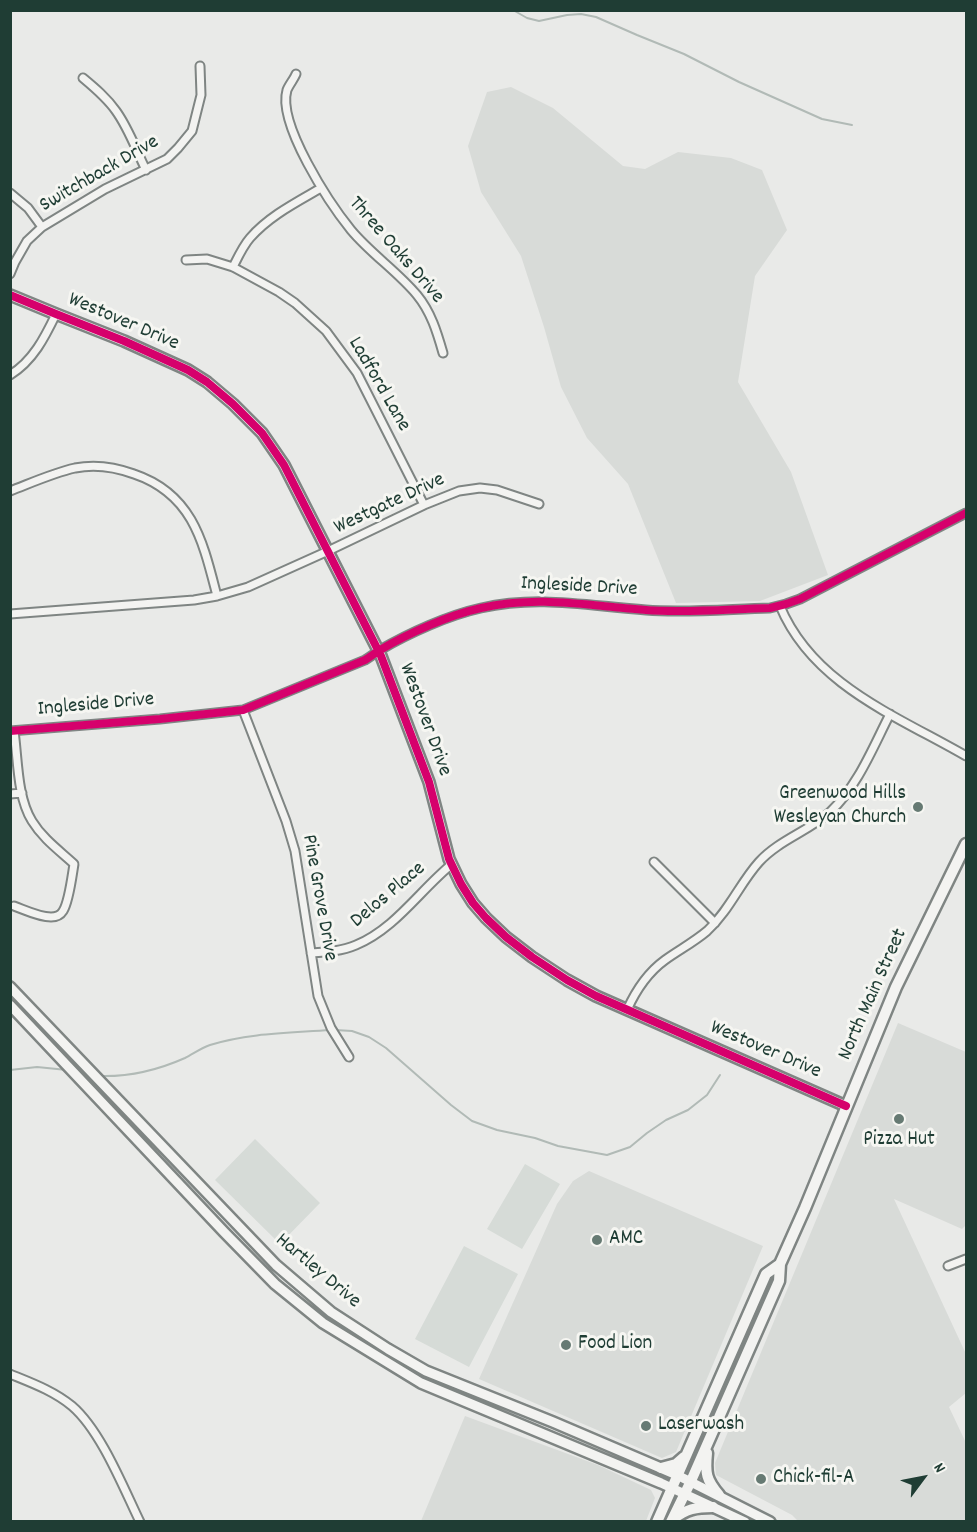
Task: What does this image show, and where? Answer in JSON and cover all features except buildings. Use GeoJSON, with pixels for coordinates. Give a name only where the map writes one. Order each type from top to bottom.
{"type":"FeatureCollection","features":[{"type":"Feature","properties":{"kind":"main road","name":"North Main Street"},"geometry":{"type":"LineString","coordinates":[[672,1520],[692,1481],[779,1281],[780,1264],[897,987],[966,844]]}},
{"type":"Feature","properties":{"kind":"main road","name":"North Main Street"},"geometry":{"type":"LineString","coordinates":[[657,1521],[766,1274],[780,1264]]}},
{"type":"Feature","properties":{"kind":"main road"},"geometry":{"type":"LineString","coordinates":[[708,1444],[706,1473],[710,1484],[719,1495]]}},
{"type":"Feature","properties":{"kind":"main road"},"geometry":{"type":"LineString","coordinates":[[661,1468],[676,1464],[686,1455]]}},
{"type":"Feature","properties":{"kind":"main road"},"geometry":{"type":"LineString","coordinates":[[672,1520],[695,1507],[713,1507]]}},
{"type":"Feature","properties":{"kind":"street","name":"Switchback Drive"},"geometry":{"type":"LineString","coordinates":[[10,274],[27,241],[42,227],[105,189],[167,159],[178,148],[192,131],[201,95],[200,66]]}},
{"type":"Feature","properties":{"kind":"street","name":"Three Oaks Drive"},"geometry":{"type":"LineString","coordinates":[[296,74],[287,90],[286,104],[291,130],[321,188],[351,230],[417,295],[433,320],[443,353]]}},
{"type":"Feature","properties":{"kind":"street"},"geometry":{"type":"LineString","coordinates":[[83,78],[105,97],[116,111],[146,170]]}},
{"type":"Feature","properties":{"kind":"street"},"geometry":{"type":"LineString","coordinates":[[233,267],[250,238],[262,226],[276,214],[321,188]]}},
{"type":"Feature","properties":{"kind":"street"},"geometry":{"type":"LineString","coordinates":[[10,193],[28,208],[42,227]]}},
{"type":"Feature","properties":{"kind":"street","name":"Ladford Lane"},"geometry":{"type":"LineString","coordinates":[[186,260],[207,259],[233,267],[295,303],[326,331],[357,373],[424,505]]}},
{"type":"Feature","properties":{"kind":"street","name":"Westover Drive"},"geometry":{"type":"LineString","coordinates":[[10,295],[189,370],[233,404],[262,434],[284,465],[378,651],[429,782],[452,864],[472,903],[486,918],[532,957],[596,996],[846,1106]]}},
{"type":"Feature","properties":{"kind":"street"},"geometry":{"type":"LineString","coordinates":[[10,375],[36,352],[56,314]]}},
{"type":"Feature","properties":{"kind":"street"},"geometry":{"type":"LineString","coordinates":[[10,491],[76,468],[96,466],[118,468],[145,477],[158,484],[180,503],[198,532],[217,596]]}},
{"type":"Feature","properties":{"kind":"street","name":"Westgate Drive"},"geometry":{"type":"LineString","coordinates":[[10,614],[195,600],[217,596],[248,587],[459,490],[480,488],[497,490],[539,504]]}},
{"type":"Feature","properties":{"kind":"street","name":"Ingleside Drive"},"geometry":{"type":"LineString","coordinates":[[12,731],[243,710],[365,660],[378,651],[448,618],[479,608],[509,603],[550,601],[668,611],[780,606],[800,599],[966,513]]}},
{"type":"Feature","properties":{"kind":"street"},"geometry":{"type":"LineString","coordinates":[[780,606],[796,637],[829,674],[862,698],[966,756]]}},
{"type":"Feature","properties":{"kind":"street","name":"Pine Grove Drive"},"geometry":{"type":"LineString","coordinates":[[243,710],[296,851],[321,1006],[331,1028],[349,1057]]}},
{"type":"Feature","properties":{"kind":"street"},"geometry":{"type":"LineString","coordinates":[[627,1010],[637,988],[651,972],[706,933],[715,923],[764,857],[831,811],[851,787],[890,714]]}},
{"type":"Feature","properties":{"kind":"street"},"geometry":{"type":"LineString","coordinates":[[12,731],[24,804],[32,822],[47,840],[75,864],[66,905],[59,916],[52,918],[14,906]]}},
{"type":"Feature","properties":{"kind":"street"},"geometry":{"type":"LineString","coordinates":[[10,795],[22,794]]}},
{"type":"Feature","properties":{"kind":"street"},"geometry":{"type":"LineString","coordinates":[[654,862],[715,923]]}},
{"type":"Feature","properties":{"kind":"street","name":"Delos Place"},"geometry":{"type":"LineString","coordinates":[[311,952],[342,950],[371,937],[402,912],[452,864]]}},
{"type":"Feature","properties":{"kind":"street","name":"Hartley Drive"},"geometry":{"type":"LineString","coordinates":[[10,987],[276,1266],[341,1318],[426,1371],[692,1481],[770,1521]]}},
{"type":"Feature","properties":{"kind":"street","name":"Hartley Drive"},"geometry":{"type":"LineString","coordinates":[[10,1005],[275,1284],[323,1323],[421,1383],[672,1487],[745,1521]]}},
{"type":"Feature","properties":{"kind":"street"},"geometry":{"type":"LineString","coordinates":[[948,1266],[966,1259]]}},
{"type":"Feature","properties":{"kind":"street"},"geometry":{"type":"LineString","coordinates":[[10,1374],[53,1393],[86,1420],[106,1452],[140,1521]]}},
{"type":"Feature","properties":{"kind":"shaded area"},"geometry":{"type":"Polygon","coordinates":[[[511,87],[553,108],[623,166],[645,169],[678,152],[731,158],[762,170],[787,230],[755,276],[738,382],[791,472],[828,575],[760,601],[676,603],[628,484],[587,438],[561,387],[521,256],[481,192],[468,146],[487,92],[511,87]]]}},
{"type":"Feature","properties":{"kind":"shaded area"},"geometry":{"type":"Polygon","coordinates":[[[898,1023],[966,1052],[966,1225],[962,1229],[894,1199],[966,1354],[966,1393],[949,1407],[966,1443],[966,1521],[798,1521],[792,1515],[716,1475],[715,1463],[898,1023]]]}},
{"type":"Feature","properties":{"kind":"shaded area"},"geometry":{"type":"Polygon","coordinates":[[[255,1139],[320,1203],[280,1244],[215,1180],[255,1139]]]}},
{"type":"Feature","properties":{"kind":"shaded area"},"geometry":{"type":"Polygon","coordinates":[[[525,1164],[560,1184],[522,1249],[487,1229],[525,1164]]]}},
{"type":"Feature","properties":{"kind":"shaded area"},"geometry":{"type":"Polygon","coordinates":[[[589,1171],[763,1246],[676,1452],[662,1458],[479,1379],[557,1204],[573,1181],[589,1171]]]}},
{"type":"Feature","properties":{"kind":"shaded area"},"geometry":{"type":"Polygon","coordinates":[[[464,1246],[518,1274],[469,1367],[415,1339],[464,1246]]]}},
{"type":"Feature","properties":{"kind":"shaded area"},"geometry":{"type":"Polygon","coordinates":[[[465,1416],[598,1465],[651,1490],[655,1498],[646,1521],[421,1521],[465,1416]]]}},
{"type":"Feature","properties":{"kind":"waterway"},"geometry":{"type":"LineString","coordinates":[[513,10],[527,18],[539,21],[581,14],[596,17],[684,54],[739,82],[822,119],[852,125]]}},
{"type":"Feature","properties":{"kind":"waterway"},"geometry":{"type":"LineString","coordinates":[[99,1076],[132,1074],[154,1069],[185,1058],[210,1045],[239,1038],[330,1030]]}},
{"type":"Feature","properties":{"kind":"waterway"},"geometry":{"type":"LineString","coordinates":[[335,1030],[352,1031],[369,1037],[386,1048],[472,1121],[558,1146],[607,1155],[630,1147],[666,1120],[688,1110],[707,1095],[720,1075]]}},
{"type":"Feature","properties":{"kind":"waterway"},"geometry":{"type":"LineString","coordinates":[[10,1070],[37,1067],[67,1070]]}},
{"type":"Feature","properties":{"kind":"waterway"},"geometry":{"type":"LineString","coordinates":[[76,1071],[88,1074]]}},
{"type":"Feature","properties":{"kind":"cycle path"},"geometry":{"type":"LineString","coordinates":[[10,295],[124,341],[188,370],[207,382],[233,404],[262,433],[284,465],[381,656],[429,782],[449,859],[461,884],[486,918],[532,957],[596,996],[846,1106]]}},
{"type":"Feature","properties":{"kind":"cycle path"},"geometry":{"type":"LineString","coordinates":[[10,731],[243,710],[365,660],[429,625],[469,611],[502,604],[543,602],[677,611],[770,608],[800,599],[966,513]]}},
{"type":"Feature","properties":{"kind":"place","name":"Greenwood Hills Wesleyan Church"},"geometry":{"type":"Point","coordinates":[918,807]}},
{"type":"Feature","properties":{"kind":"place","name":"Pizza Hut"},"geometry":{"type":"Point","coordinates":[899,1119]}},
{"type":"Feature","properties":{"kind":"place","name":"AMC"},"geometry":{"type":"Point","coordinates":[597,1240]}},
{"type":"Feature","properties":{"kind":"place","name":"Food Lion"},"geometry":{"type":"Point","coordinates":[566,1345]}},
{"type":"Feature","properties":{"kind":"place","name":"Laserwash"},"geometry":{"type":"Point","coordinates":[646,1426]}},
{"type":"Feature","properties":{"kind":"place","name":"Chick-fil-A"},"geometry":{"type":"Point","coordinates":[761,1479]}}]}
